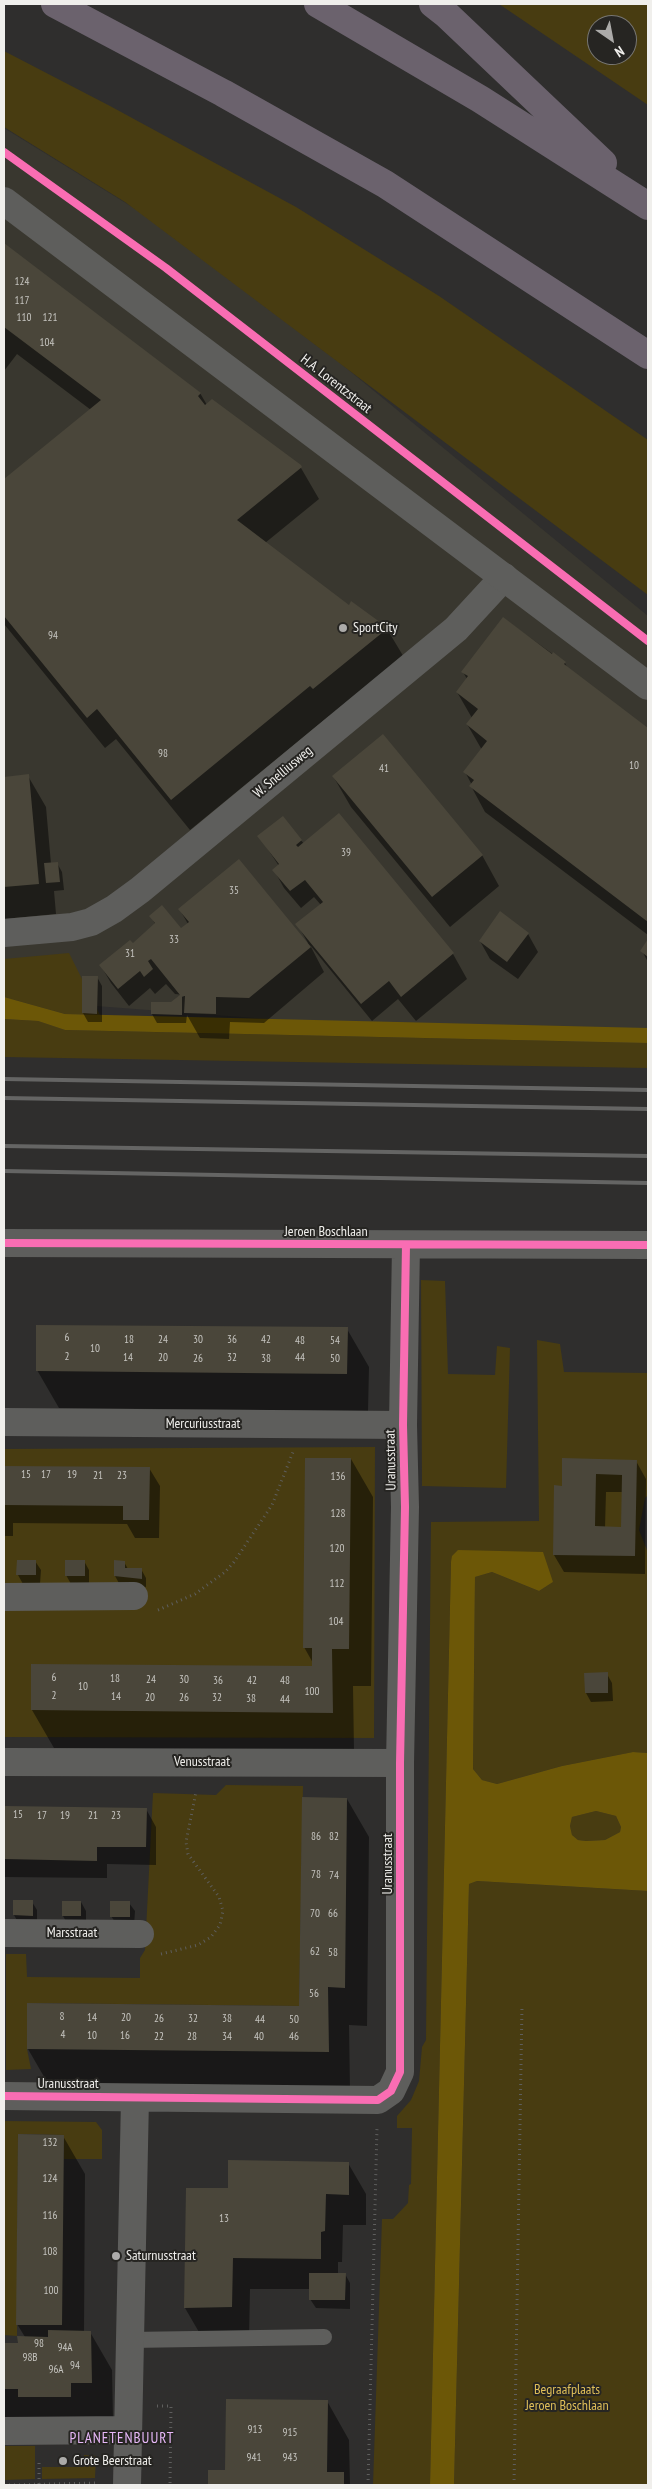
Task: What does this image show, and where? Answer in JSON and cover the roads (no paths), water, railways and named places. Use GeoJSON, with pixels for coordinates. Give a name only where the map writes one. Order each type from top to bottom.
{"type":"FeatureCollection","features":[{"type":"Feature","properties":{"kind":"highway"},"geometry":{"type":"LineString","coordinates":[[55,4],[223,92],[385,184],[648,355]]}},
{"type":"Feature","properties":{"kind":"highway"},"geometry":{"type":"LineString","coordinates":[[318,4],[480,99],[647,205]]}},
{"type":"Feature","properties":{"kind":"highway"},"geometry":{"type":"LineString","coordinates":[[432,4],[447,15],[647,205]]}},
{"type":"Feature","properties":{"kind":"street"},"geometry":{"type":"LineString","coordinates":[[6,201],[648,686]]}},
{"type":"Feature","properties":{"kind":"street","name":"W. Snelliusweg"},"geometry":{"type":"LineString","coordinates":[[4,933],[72,927],[91,922],[120,904],[456,629],[504,577]]}},
{"type":"Feature","properties":{"kind":"street","name":"Jeroen Boschlaan"},"geometry":{"type":"LineString","coordinates":[[4,1243],[648,1246]]}},
{"type":"Feature","properties":{"kind":"street","name":"Uranusstraat"},"geometry":{"type":"LineString","coordinates":[[4,2096],[378,2100],[391,2091],[400,2072],[400,1763],[405,1507],[403,1425],[406,1245]]}},
{"type":"Feature","properties":{"kind":"street","name":"Mercuriusstraat"},"geometry":{"type":"LineString","coordinates":[[4,1422],[403,1425]]}},
{"type":"Feature","properties":{"kind":"street"},"geometry":{"type":"LineString","coordinates":[[4,1597],[134,1596]]}},
{"type":"Feature","properties":{"kind":"street","name":"Venusstraat"},"geometry":{"type":"LineString","coordinates":[[4,1762],[400,1763]]}},
{"type":"Feature","properties":{"kind":"street","name":"Marsstraat"},"geometry":{"type":"LineString","coordinates":[[4,1933],[140,1934]]}},
{"type":"Feature","properties":{"kind":"street"},"geometry":{"type":"LineString","coordinates":[[114,2484],[129,2417],[135,2098]]}},
{"type":"Feature","properties":{"kind":"street"},"geometry":{"type":"LineString","coordinates":[[4,2431],[129,2417]]}},
{"type":"Feature","properties":{"kind":"lane"},"geometry":{"type":"LineString","coordinates":[[130,2340],[324,2337]]}},
{"type":"Feature","properties":{"kind":"railway"},"geometry":{"type":"LineString","coordinates":[[4,1079],[648,1090]]}},
{"type":"Feature","properties":{"kind":"railway"},"geometry":{"type":"LineString","coordinates":[[4,1098],[648,1109]]}},
{"type":"Feature","properties":{"kind":"railway"},"geometry":{"type":"LineString","coordinates":[[4,1146],[648,1156]]}},
{"type":"Feature","properties":{"kind":"railway"},"geometry":{"type":"LineString","coordinates":[[4,1171],[648,1183]]}},
{"type":"Feature","properties":{"kind":"place","name":"SportCity"},"geometry":{"type":"Point","coordinates":[343,628]}},
{"type":"Feature","properties":{"kind":"place","name":"Saturnusstraat"},"geometry":{"type":"Point","coordinates":[116,2256]}},
{"type":"Feature","properties":{"kind":"place","name":"Grote Beerstraat"},"geometry":{"type":"Point","coordinates":[63,2461]}},
{"type":"Feature","properties":{"kind":"district","name":"PLANETENBUURT"},"geometry":{"type":"Point","coordinates":[122,2439]}},
{"type":"Feature","properties":{"kind":"park label","name":"Begraafplaats Jeroen Boschlaan"},"geometry":{"type":"Point","coordinates":[567,2398]}}]}
